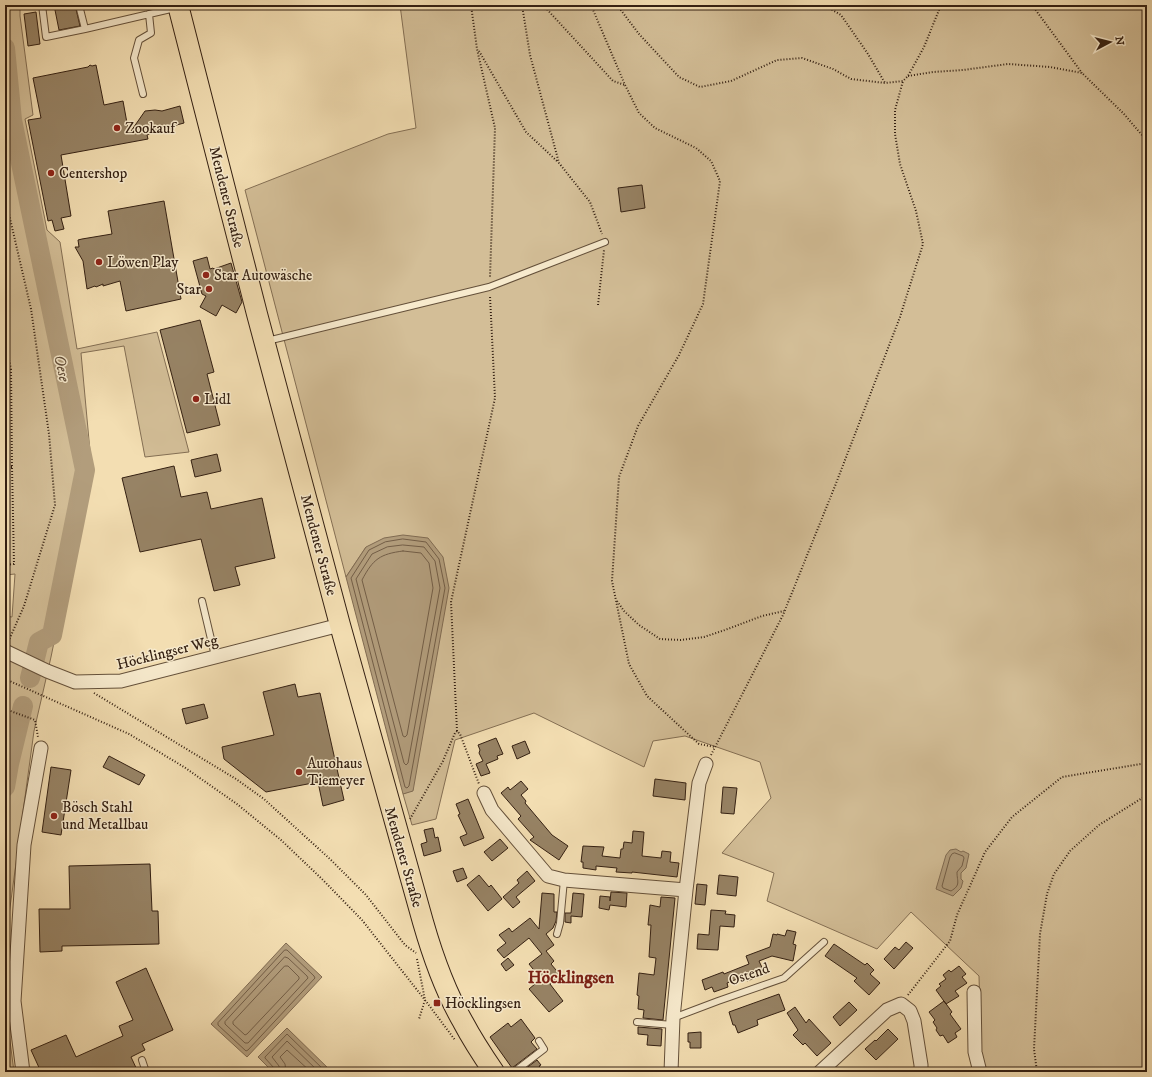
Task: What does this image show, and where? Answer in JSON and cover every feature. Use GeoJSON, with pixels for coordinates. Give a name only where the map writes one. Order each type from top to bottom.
{"type":"FeatureCollection","features":[{"type":"Feature","properties":{"kind":"main road","name":"Mendener Straße"},"geometry":{"type":"LineString","coordinates":[[178,6],[340,625],[399,840],[432,952],[451,999],[463,1023],[494,1072]]}},
{"type":"Feature","properties":{"kind":"street","name":"Höcklingser Weg"},"geometry":{"type":"LineString","coordinates":[[7,646],[19,659],[75,682],[121,681],[340,625]]}},
{"type":"Feature","properties":{"kind":"street"},"geometry":{"type":"LineString","coordinates":[[23,1072],[14,1001],[24,845],[41,748]]}},
{"type":"Feature","properties":{"kind":"street"},"geometry":{"type":"LineString","coordinates":[[671,1072],[673,1021],[686,890],[699,783],[706,764]]}},
{"type":"Feature","properties":{"kind":"street"},"geometry":{"type":"LineString","coordinates":[[484,793],[492,810],[548,876],[564,880],[686,890]]}},
{"type":"Feature","properties":{"kind":"street"},"geometry":{"type":"LineString","coordinates":[[974,992],[975,1052],[980,1072]]}},
{"type":"Feature","properties":{"kind":"street"},"geometry":{"type":"LineString","coordinates":[[820,1072],[887,1010],[901,1004],[910,1011],[914,1021],[922,1072]]}},
{"type":"Feature","properties":{"kind":"lane"},"geometry":{"type":"LineString","coordinates":[[42,5],[46,38],[178,6]]}},
{"type":"Feature","properties":{"kind":"lane"},"geometry":{"type":"LineString","coordinates":[[79,5],[85,29]]}},
{"type":"Feature","properties":{"kind":"lane"},"geometry":{"type":"LineString","coordinates":[[143,94],[134,58],[139,40],[151,33],[149,14]]}},
{"type":"Feature","properties":{"kind":"lane"},"geometry":{"type":"LineString","coordinates":[[265,342],[489,287],[605,242]]}},
{"type":"Feature","properties":{"kind":"lane"},"geometry":{"type":"LineString","coordinates":[[202,601],[215,656]]}},
{"type":"Feature","properties":{"kind":"lane"},"geometry":{"type":"LineString","coordinates":[[557,934],[560,923],[564,880]]}},
{"type":"Feature","properties":{"kind":"lane","name":"Ostend"},"geometry":{"type":"LineString","coordinates":[[673,1021],[718,1001],[784,978],[824,942]]}},
{"type":"Feature","properties":{"kind":"lane"},"geometry":{"type":"LineString","coordinates":[[637,1022],[673,1021]]}},
{"type":"Feature","properties":{"kind":"lane"},"geometry":{"type":"LineString","coordinates":[[514,1072],[544,1049],[539,1041]]}},
{"type":"Feature","properties":{"kind":"lane"},"geometry":{"type":"LineString","coordinates":[[142,1060],[146,1072]]}},
{"type":"Feature","properties":{"kind":"path"},"geometry":{"type":"LineString","coordinates":[[471,5],[477,50],[495,128],[489,287],[494,398],[451,602],[457,731],[460,734],[479,784],[484,793]]}},
{"type":"Feature","properties":{"kind":"path"},"geometry":{"type":"LineString","coordinates":[[522,5],[530,55],[559,163]]}},
{"type":"Feature","properties":{"kind":"path"},"geometry":{"type":"LineString","coordinates":[[543,5],[613,81],[625,84]]}},
{"type":"Feature","properties":{"kind":"path"},"geometry":{"type":"LineString","coordinates":[[591,5],[639,113],[655,128],[696,148],[712,161],[720,181],[703,304],[679,355],[638,426],[619,477],[612,581],[628,664],[647,696],[699,744],[715,747],[784,611],[835,486],[900,317],[923,244],[916,211],[900,164],[895,134],[894,110],[903,81],[908,76],[924,47],[942,5]]}},
{"type":"Feature","properties":{"kind":"path"},"geometry":{"type":"LineString","coordinates":[[617,5],[639,34],[679,77],[700,87],[731,81],[777,60],[802,58],[833,69],[851,79],[885,83],[903,81]]}},
{"type":"Feature","properties":{"kind":"path"},"geometry":{"type":"LineString","coordinates":[[824,5],[841,15],[868,54],[885,83]]}},
{"type":"Feature","properties":{"kind":"path"},"geometry":{"type":"LineString","coordinates":[[1032,5],[1082,73],[1124,114],[1147,141]]}},
{"type":"Feature","properties":{"kind":"path"},"geometry":{"type":"LineString","coordinates":[[477,50],[526,132],[559,163],[590,202],[605,242],[598,305]]}},
{"type":"Feature","properties":{"kind":"path"},"geometry":{"type":"LineString","coordinates":[[908,76],[1008,64],[1050,67],[1082,73]]}},
{"type":"Feature","properties":{"kind":"path"},"geometry":{"type":"LineString","coordinates":[[5,197],[31,308],[49,434],[55,505],[24,606],[7,646]]}},
{"type":"Feature","properties":{"kind":"path"},"geometry":{"type":"LineString","coordinates":[[5,287],[7,287],[8,355],[11,369],[14,564],[5,565]]}},
{"type":"Feature","properties":{"kind":"path"},"geometry":{"type":"LineString","coordinates":[[5,369],[11,369]]}},
{"type":"Feature","properties":{"kind":"path"},"geometry":{"type":"LineString","coordinates":[[5,467],[12,467]]}},
{"type":"Feature","properties":{"kind":"path"},"geometry":{"type":"LineString","coordinates":[[616,599],[624,611],[639,625],[660,639],[681,640],[704,637],[762,616],[784,611]]}},
{"type":"Feature","properties":{"kind":"path"},"geometry":{"type":"LineString","coordinates":[[5,679],[129,734],[184,767],[237,804],[281,840],[362,920],[456,1042]]}},
{"type":"Feature","properties":{"kind":"path"},"geometry":{"type":"LineString","coordinates":[[86,682],[90,691],[236,779],[264,799],[331,860],[366,895],[405,945],[417,954],[425,1000],[419,1019]]}},
{"type":"Feature","properties":{"kind":"path"},"geometry":{"type":"LineString","coordinates":[[5,709],[35,720],[41,748]]}},
{"type":"Feature","properties":{"kind":"path"},"geometry":{"type":"LineString","coordinates":[[410,820],[443,761],[457,731]]}},
{"type":"Feature","properties":{"kind":"path"},"geometry":{"type":"LineString","coordinates":[[901,1004],[950,941],[957,915],[985,852],[1012,817],[1062,777],[1147,763]]}},
{"type":"Feature","properties":{"kind":"path"},"geometry":{"type":"LineString","coordinates":[[1037,1072],[1034,1049],[1040,934],[1047,894],[1054,874],[1070,851],[1099,825],[1147,795]]}},
{"type":"Feature","properties":{"kind":"shaded area"},"geometry":{"type":"Polygon","coordinates":[[[5,5],[20,5],[20,16],[33,115],[25,119],[47,230],[60,242],[77,349],[157,332],[189,452],[145,457],[124,346],[81,353],[91,462],[51,657],[34,731],[8,922],[5,1002],[5,616],[12,617],[15,574],[5,575],[5,5]]]}},
{"type":"Feature","properties":{"kind":"shaded area"},"geometry":{"type":"Polygon","coordinates":[[[400,5],[1147,5],[1147,1072],[987,1072],[981,1052],[979,976],[911,912],[877,949],[767,901],[774,873],[722,853],[771,798],[760,762],[685,736],[653,741],[644,767],[534,713],[455,740],[436,819],[412,825],[403,794],[413,790],[366,547],[346,577],[245,190],[388,134],[416,128],[400,5]]]}},
{"type":"Feature","properties":{"kind":"shaded area"},"geometry":{"type":"Polygon","coordinates":[[[5,1002],[14,1072],[5,1072],[5,1002]]]}},
{"type":"Feature","properties":{"kind":"water"},"geometry":{"type":"Polygon","coordinates":[[[403,535],[428,538],[443,557],[449,588],[413,791],[403,794],[346,577],[366,547],[384,538],[403,535]]]}},
{"type":"Feature","properties":{"kind":"water"},"geometry":{"type":"Polygon","coordinates":[[[956,849],[969,854],[966,868],[961,873],[961,879],[963,881],[961,888],[953,896],[936,889],[946,855],[950,850],[956,849]]]}},
{"type":"Feature","properties":{"kind":"water"},"geometry":{"type":"Polygon","coordinates":[[[286,943],[322,977],[247,1057],[211,1024],[286,943]]]}},
{"type":"Feature","properties":{"kind":"water"},"geometry":{"type":"Polygon","coordinates":[[[287,1028],[332,1072],[273,1072],[258,1057],[287,1028]]]}},
{"type":"Feature","properties":{"kind":"building"},"geometry":{"type":"Polygon","coordinates":[[[54,5],[75,5],[80,26],[59,30],[54,5]]]}},
{"type":"Feature","properties":{"kind":"building"},"geometry":{"type":"Polygon","coordinates":[[[36,12],[40,44],[28,46],[24,14],[36,12]]]}},
{"type":"Feature","properties":{"kind":"building"},"geometry":{"type":"Polygon","coordinates":[[[90,65],[96,65],[104,105],[123,101],[129,134],[145,111],[162,111],[180,106],[184,123],[173,126],[173,128],[164,131],[163,128],[147,135],[148,139],[61,155],[71,216],[61,218],[64,229],[55,231],[52,220],[48,221],[28,120],[41,118],[33,78],[88,67],[90,65]]]}},
{"type":"Feature","properties":{"kind":"building"},"geometry":{"type":"Polygon","coordinates":[[[642,185],[645,208],[621,212],[618,188],[642,185]]]}},
{"type":"Feature","properties":{"kind":"building"},"geometry":{"type":"Polygon","coordinates":[[[164,201],[181,299],[126,311],[120,281],[87,289],[83,261],[75,247],[79,247],[78,240],[112,234],[108,211],[164,201]]]}},
{"type":"Feature","properties":{"kind":"building"},"geometry":{"type":"Polygon","coordinates":[[[207,257],[210,269],[231,263],[242,302],[236,313],[222,305],[216,316],[200,307],[206,296],[202,294],[193,261],[207,257]]]}},
{"type":"Feature","properties":{"kind":"building","name":"Lidl"},"geometry":{"type":"Polygon","coordinates":[[[200,320],[214,372],[207,374],[220,425],[187,433],[160,330],[200,320]]]}},
{"type":"Feature","properties":{"kind":"building"},"geometry":{"type":"Polygon","coordinates":[[[217,454],[221,471],[195,477],[191,460],[217,454]]]}},
{"type":"Feature","properties":{"kind":"building"},"geometry":{"type":"Polygon","coordinates":[[[174,466],[181,497],[207,492],[211,509],[262,498],[275,558],[235,567],[240,585],[214,591],[201,539],[140,552],[122,478],[174,466]]]}},
{"type":"Feature","properties":{"kind":"building"},"geometry":{"type":"Polygon","coordinates":[[[295,684],[298,697],[320,693],[344,800],[323,806],[318,782],[266,792],[224,759],[222,747],[274,735],[263,692],[295,684]]]}},
{"type":"Feature","properties":{"kind":"building"},"geometry":{"type":"Polygon","coordinates":[[[204,704],[208,718],[186,724],[182,709],[204,704]]]}},
{"type":"Feature","properties":{"kind":"building"},"geometry":{"type":"Polygon","coordinates":[[[496,738],[503,754],[497,756],[498,759],[486,764],[490,773],[481,776],[476,764],[483,761],[479,753],[480,750],[478,745],[496,738]]]}},
{"type":"Feature","properties":{"kind":"building"},"geometry":{"type":"Polygon","coordinates":[[[525,741],[530,753],[517,759],[512,746],[525,741]]]}},
{"type":"Feature","properties":{"kind":"building"},"geometry":{"type":"Polygon","coordinates":[[[109,756],[145,775],[139,785],[103,767],[109,756]]]}},
{"type":"Feature","properties":{"kind":"building","name":"Bösch Stahl und Metallbau"},"geometry":{"type":"Polygon","coordinates":[[[51,767],[71,770],[61,835],[42,832],[51,767]]]}},
{"type":"Feature","properties":{"kind":"building"},"geometry":{"type":"Polygon","coordinates":[[[655,779],[686,783],[685,800],[653,796],[655,779]]]}},
{"type":"Feature","properties":{"kind":"building"},"geometry":{"type":"Polygon","coordinates":[[[521,781],[528,789],[521,795],[526,801],[525,803],[552,835],[568,846],[559,860],[530,840],[534,837],[518,819],[521,816],[501,793],[508,787],[510,790],[521,781]]]}},
{"type":"Feature","properties":{"kind":"building"},"geometry":{"type":"Polygon","coordinates":[[[723,787],[737,788],[734,814],[721,813],[723,787]]]}},
{"type":"Feature","properties":{"kind":"building"},"geometry":{"type":"Polygon","coordinates":[[[468,799],[484,838],[464,846],[460,837],[467,834],[458,815],[460,814],[456,804],[468,799]]]}},
{"type":"Feature","properties":{"kind":"building"},"geometry":{"type":"Polygon","coordinates":[[[433,828],[435,838],[438,837],[441,851],[424,856],[421,844],[427,842],[424,830],[433,828]]]}},
{"type":"Feature","properties":{"kind":"building"},"geometry":{"type":"Polygon","coordinates":[[[633,831],[644,832],[642,856],[661,858],[662,851],[671,852],[670,862],[679,863],[677,877],[632,872],[616,872],[617,868],[596,866],[596,870],[583,868],[583,862],[581,862],[583,846],[604,847],[602,856],[620,858],[621,849],[623,849],[624,842],[632,843],[633,831]]]}},
{"type":"Feature","properties":{"kind":"building"},"geometry":{"type":"Polygon","coordinates":[[[500,839],[508,848],[492,861],[484,852],[500,839]]]}},
{"type":"Feature","properties":{"kind":"building"},"geometry":{"type":"Polygon","coordinates":[[[150,864],[152,911],[158,911],[159,944],[62,946],[62,951],[40,952],[39,909],[70,909],[69,866],[150,864]]]}},
{"type":"Feature","properties":{"kind":"building"},"geometry":{"type":"Polygon","coordinates":[[[463,868],[467,878],[457,882],[453,871],[463,868]]]}},
{"type":"Feature","properties":{"kind":"building"},"geometry":{"type":"Polygon","coordinates":[[[527,871],[535,881],[516,897],[520,902],[513,908],[503,897],[519,883],[517,880],[527,871]]]}},
{"type":"Feature","properties":{"kind":"building"},"geometry":{"type":"Polygon","coordinates":[[[479,875],[489,887],[491,885],[502,899],[488,911],[467,885],[479,875]]]}},
{"type":"Feature","properties":{"kind":"building"},"geometry":{"type":"Polygon","coordinates":[[[719,875],[738,877],[736,896],[717,894],[719,875]]]}},
{"type":"Feature","properties":{"kind":"building"},"geometry":{"type":"Polygon","coordinates":[[[697,884],[707,885],[705,905],[695,904],[697,884]]]}},
{"type":"Feature","properties":{"kind":"building"},"geometry":{"type":"Polygon","coordinates":[[[611,892],[627,893],[626,907],[610,905],[609,910],[599,908],[600,896],[610,897],[610,901],[611,892]]]}},
{"type":"Feature","properties":{"kind":"building"},"geometry":{"type":"Polygon","coordinates":[[[542,893],[554,894],[554,912],[557,912],[556,921],[553,928],[546,934],[554,945],[546,951],[554,961],[551,964],[561,976],[550,984],[563,1001],[549,1012],[529,989],[541,979],[529,964],[542,954],[529,938],[504,958],[497,950],[506,943],[499,935],[509,928],[512,932],[530,918],[539,929],[542,893]]]}},
{"type":"Feature","properties":{"kind":"building"},"geometry":{"type":"Polygon","coordinates":[[[573,893],[584,894],[582,917],[571,916],[571,923],[565,922],[565,913],[571,913],[573,893]]]}},
{"type":"Feature","properties":{"kind":"building"},"geometry":{"type":"Polygon","coordinates":[[[661,897],[675,898],[663,1020],[643,1018],[644,1010],[638,1009],[639,996],[637,995],[639,973],[654,975],[656,958],[649,957],[651,925],[648,925],[650,905],[660,907],[661,897]]]}},
{"type":"Feature","properties":{"kind":"building"},"geometry":{"type":"Polygon","coordinates":[[[711,910],[726,911],[725,914],[735,915],[734,927],[720,926],[718,950],[697,949],[698,934],[709,935],[711,910]]]}},
{"type":"Feature","properties":{"kind":"building"},"geometry":{"type":"Polygon","coordinates":[[[787,930],[796,932],[793,944],[796,945],[793,961],[772,956],[759,961],[765,974],[747,981],[745,976],[727,983],[728,987],[714,992],[712,987],[705,990],[702,980],[723,972],[724,974],[749,964],[746,956],[770,947],[773,934],[785,936],[787,930]]]}},
{"type":"Feature","properties":{"kind":"building"},"geometry":{"type":"Polygon","coordinates":[[[906,942],[913,948],[894,969],[884,959],[895,947],[899,950],[906,942]]]}},
{"type":"Feature","properties":{"kind":"building"},"geometry":{"type":"Polygon","coordinates":[[[834,944],[865,965],[867,963],[874,970],[870,974],[880,983],[869,995],[854,981],[857,978],[825,956],[834,944]]]}},
{"type":"Feature","properties":{"kind":"building"},"geometry":{"type":"Polygon","coordinates":[[[508,958],[514,965],[506,971],[501,964],[508,958]]]}},
{"type":"Feature","properties":{"kind":"building"},"geometry":{"type":"Polygon","coordinates":[[[959,966],[966,974],[962,977],[967,983],[955,991],[959,996],[946,1004],[936,990],[941,986],[939,984],[946,979],[943,975],[949,970],[951,972],[959,966]]]}},
{"type":"Feature","properties":{"kind":"building"},"geometry":{"type":"Polygon","coordinates":[[[146,968],[173,1030],[142,1044],[145,1050],[131,1057],[138,1072],[41,1072],[31,1050],[66,1035],[76,1057],[123,1036],[119,1026],[133,1020],[116,982],[146,968]]]}},
{"type":"Feature","properties":{"kind":"building"},"geometry":{"type":"Polygon","coordinates":[[[779,994],[785,1010],[757,1020],[758,1025],[738,1033],[735,1025],[733,1025],[729,1012],[779,994]]]}},
{"type":"Feature","properties":{"kind":"building"},"geometry":{"type":"Polygon","coordinates":[[[944,1001],[952,1012],[950,1014],[961,1029],[955,1033],[957,1037],[948,1043],[943,1035],[940,1036],[936,1030],[937,1028],[933,1022],[935,1020],[929,1012],[944,1001]]]}},
{"type":"Feature","properties":{"kind":"building"},"geometry":{"type":"Polygon","coordinates":[[[849,1002],[857,1010],[840,1026],[833,1017],[849,1002]]]}},
{"type":"Feature","properties":{"kind":"building"},"geometry":{"type":"Polygon","coordinates":[[[795,1007],[806,1023],[809,1019],[831,1043],[817,1056],[805,1043],[803,1045],[793,1035],[798,1030],[787,1013],[795,1007]]]}},
{"type":"Feature","properties":{"kind":"building"},"geometry":{"type":"Polygon","coordinates":[[[521,1019],[535,1038],[531,1042],[537,1049],[512,1068],[490,1037],[508,1023],[511,1027],[521,1019]]]}},
{"type":"Feature","properties":{"kind":"building"},"geometry":{"type":"Polygon","coordinates":[[[638,1027],[662,1029],[661,1046],[647,1045],[648,1035],[638,1034],[638,1027]]]}},
{"type":"Feature","properties":{"kind":"building"},"geometry":{"type":"Polygon","coordinates":[[[888,1029],[898,1039],[876,1060],[865,1049],[888,1029]]]}},
{"type":"Feature","properties":{"kind":"building"},"geometry":{"type":"Polygon","coordinates":[[[701,1032],[701,1048],[690,1048],[688,1033],[701,1032]]]}},
{"type":"Feature","properties":{"kind":"building"},"geometry":{"type":"Polygon","coordinates":[[[537,1060],[541,1065],[539,1066],[544,1072],[521,1072],[537,1060]]]}},
{"type":"Feature","properties":{"kind":"waterway","name":"Oese"},"geometry":{"type":"LineString","coordinates":[[5,48],[12,120],[85,470],[52,635],[39,642],[30,678]]}},
{"type":"Feature","properties":{"kind":"waterway","name":"Oese"},"geometry":{"type":"LineString","coordinates":[[5,787],[23,706]]}},
{"type":"Feature","properties":{"kind":"place","name":"Zookauf"},"geometry":{"type":"Point","coordinates":[117,128]}},
{"type":"Feature","properties":{"kind":"place","name":"Centershop"},"geometry":{"type":"Point","coordinates":[51,173]}},
{"type":"Feature","properties":{"kind":"place","name":"Löwen Play"},"geometry":{"type":"Point","coordinates":[99,262]}},
{"type":"Feature","properties":{"kind":"place","name":"Star Autowäsche"},"geometry":{"type":"Point","coordinates":[206,275]}},
{"type":"Feature","properties":{"kind":"place","name":"Star"},"geometry":{"type":"Point","coordinates":[209,289]}},
{"type":"Feature","properties":{"kind":"place","name":"Lidl"},"geometry":{"type":"Point","coordinates":[196,399]}},
{"type":"Feature","properties":{"kind":"place","name":"Autohaus Tiemeyer"},"geometry":{"type":"Point","coordinates":[299,772]}},
{"type":"Feature","properties":{"kind":"place","name":"Bösch Stahl und Metallbau"},"geometry":{"type":"Point","coordinates":[54,816]}},
{"type":"Feature","properties":{"kind":"place","name":"Höcklingsen"},"geometry":{"type":"Point","coordinates":[437,1003]}},
{"type":"Feature","properties":{"kind":"district","name":"Höcklingsen"},"geometry":{"type":"Point","coordinates":[571,977]}}]}
